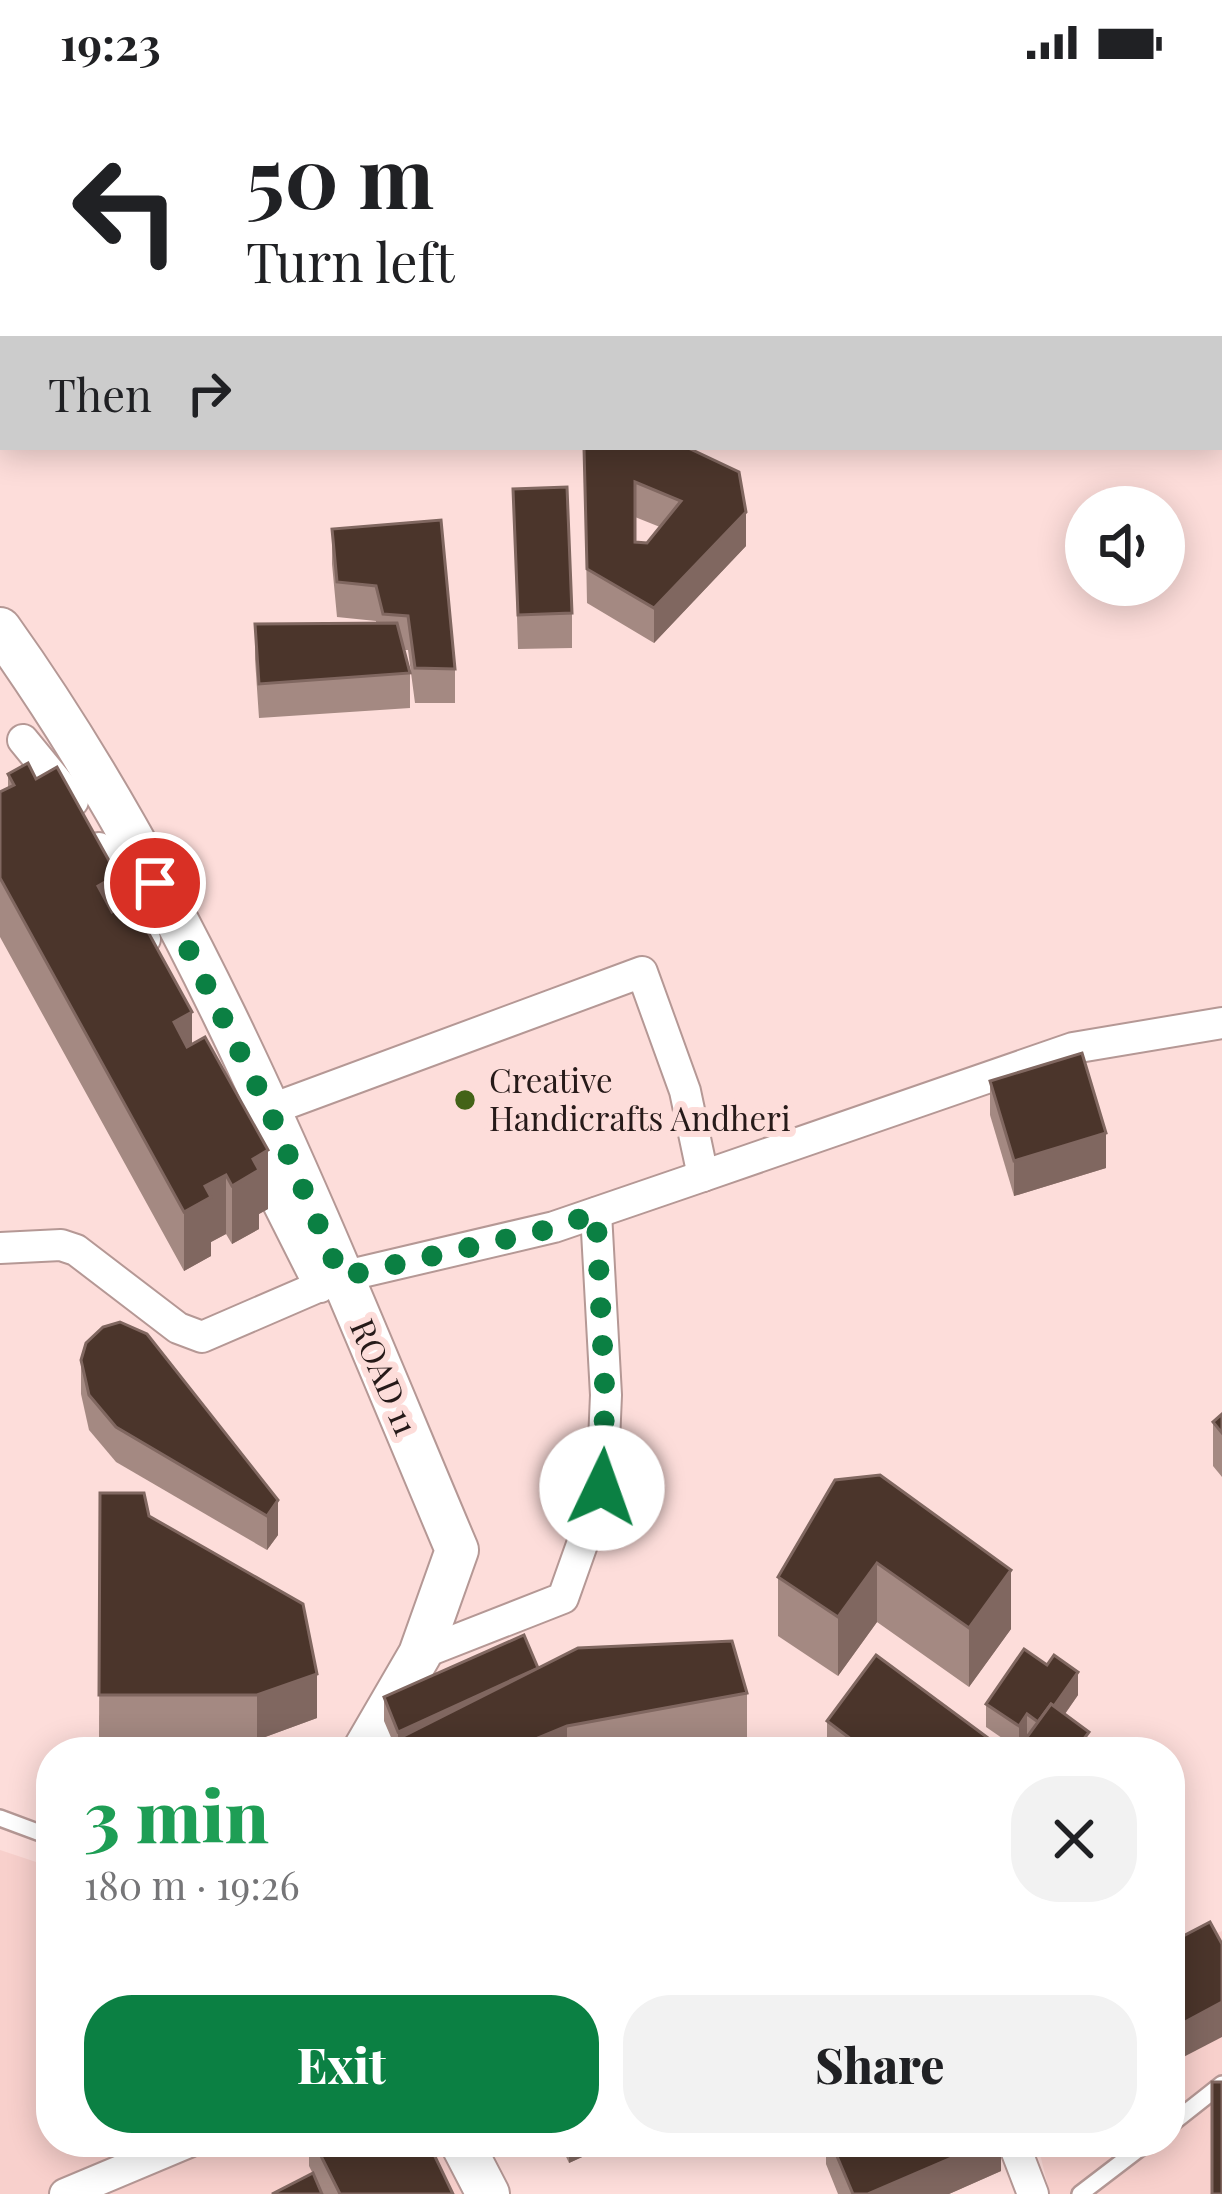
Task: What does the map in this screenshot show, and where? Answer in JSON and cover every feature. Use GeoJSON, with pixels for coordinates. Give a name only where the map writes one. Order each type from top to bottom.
{"type":"FeatureCollection","features":[{"type":"Feature","properties":{"kind":"street","name":"ROAD 11"},"geometry":{"type":"LineString","coordinates":[[0,629],[42,688],[136,845],[252,1114],[457,1550],[420,1654],[372,1737]]}},
{"type":"Feature","properties":{"kind":"street"},"geometry":{"type":"LineString","coordinates":[[22,740],[77,807],[159,968]]}},
{"type":"Feature","properties":{"kind":"street"},"geometry":{"type":"LineString","coordinates":[[252,1114],[642,972],[685,1091],[703,1176]]}},
{"type":"Feature","properties":{"kind":"street"},"geometry":{"type":"LineString","coordinates":[[0,1247],[62,1245],[76,1250],[194,1336],[210,1336],[331,1282],[554,1228],[1073,1048],[1222,1023]]}},
{"type":"Feature","properties":{"kind":"street"},"geometry":{"type":"LineString","coordinates":[[420,1654],[563,1598],[602,1488],[605,1395],[596,1213]]}},
{"type":"Feature","properties":{"kind":"street"},"geometry":{"type":"LineString","coordinates":[[65,2194],[153,2157]]}},
{"type":"Feature","properties":{"kind":"street"},"geometry":{"type":"LineString","coordinates":[[469,2157],[488,2194]]}},
{"type":"Feature","properties":{"kind":"street"},"geometry":{"type":"LineString","coordinates":[[1019,2157],[1033,2194]]}},
{"type":"Feature","properties":{"kind":"lane"},"geometry":{"type":"LineString","coordinates":[[0,1818],[36,1832]]}},
{"type":"Feature","properties":{"kind":"lane"},"geometry":{"type":"LineString","coordinates":[[1185,2113],[1222,2084]]}},
{"type":"Feature","properties":{"kind":"lane"},"geometry":{"type":"LineString","coordinates":[[1080,2194],[1128,2157]]}},
{"type":"Feature","properties":{"kind":"shaded area"},"geometry":{"type":"Polygon","coordinates":[[[0,1850],[36,1862],[36,2157],[453,2157],[472,2194],[0,2194],[0,1850]]]}},
{"type":"Feature","properties":{"kind":"shaded area"},"geometry":{"type":"Polygon","coordinates":[[[1222,1931],[1222,2194],[1050,2194],[1041,2157],[1185,2157],[1185,1947],[1222,1931]]]}},
{"type":"Feature","properties":{"kind":"building"},"geometry":{"type":"Polygon","coordinates":[[[584,450],[692,450],[739,472],[746,512],[654,608],[587,569],[584,450]],[[635,482],[635,542],[647,543],[681,501],[635,482]]]}},
{"type":"Feature","properties":{"kind":"building"},"geometry":{"type":"Polygon","coordinates":[[[567,487],[572,613],[518,615],[513,489],[567,487]]]}},
{"type":"Feature","properties":{"kind":"building"},"geometry":{"type":"Polygon","coordinates":[[[441,520],[455,669],[415,668],[408,616],[383,614],[376,586],[337,582],[332,529],[441,520]]]}},
{"type":"Feature","properties":{"kind":"building"},"geometry":{"type":"Polygon","coordinates":[[[397,623],[410,673],[259,684],[255,624],[397,623]]]}},
{"type":"Feature","properties":{"kind":"building"},"geometry":{"type":"Polygon","coordinates":[[[28,763],[36,779],[57,767],[117,875],[98,886],[112,912],[131,901],[192,1012],[174,1022],[187,1047],[205,1037],[268,1150],[253,1159],[259,1170],[232,1186],[226,1175],[205,1186],[211,1197],[184,1212],[0,878],[0,792],[14,785],[8,774],[28,763]]]}},
{"type":"Feature","properties":{"kind":"building"},"geometry":{"type":"Polygon","coordinates":[[[1082,1053],[1106,1133],[1014,1161],[990,1081],[1082,1053]]]}},
{"type":"Feature","properties":{"kind":"building"},"geometry":{"type":"Polygon","coordinates":[[[120,1322],[147,1334],[278,1500],[267,1516],[116,1427],[89,1395],[81,1360],[86,1343],[103,1327],[120,1322]]]}},
{"type":"Feature","properties":{"kind":"building"},"geometry":{"type":"Polygon","coordinates":[[[880,1475],[1011,1570],[969,1628],[877,1563],[838,1617],[778,1577],[835,1480],[880,1475]]]}},
{"type":"Feature","properties":{"kind":"building"},"geometry":{"type":"Polygon","coordinates":[[[100,1493],[144,1493],[149,1516],[303,1604],[317,1674],[257,1695],[99,1695],[100,1493]]]}},
{"type":"Feature","properties":{"kind":"building"},"geometry":{"type":"Polygon","coordinates":[[[524,1635],[538,1668],[398,1732],[384,1697],[524,1635]]]}},
{"type":"Feature","properties":{"kind":"building"},"geometry":{"type":"Polygon","coordinates":[[[732,1641],[747,1693],[567,1726],[540,1737],[402,1737],[578,1648],[732,1641]]]}},
{"type":"Feature","properties":{"kind":"building"},"geometry":{"type":"Polygon","coordinates":[[[1024,1649],[1047,1665],[1054,1655],[1078,1672],[1038,1722],[1027,1714],[1019,1726],[986,1704],[1024,1649]]]}},
{"type":"Feature","properties":{"kind":"building"},"geometry":{"type":"Polygon","coordinates":[[[876,1655],[987,1737],[848,1737],[827,1721],[876,1655]]]}},
{"type":"Feature","properties":{"kind":"building"},"geometry":{"type":"Polygon","coordinates":[[[1051,1704],[1089,1732],[1085,1737],[1027,1737],[1051,1704]]]}},
{"type":"Feature","properties":{"kind":"building"},"geometry":{"type":"Polygon","coordinates":[[[1210,1922],[1222,1944],[1222,2002],[1185,2022],[1185,1935],[1210,1922]]]}},
{"type":"Feature","properties":{"kind":"building"},"geometry":{"type":"Polygon","coordinates":[[[1212,2082],[1222,2082],[1222,2194],[1212,2194],[1212,2082]]]}},
{"type":"Feature","properties":{"kind":"building"},"geometry":{"type":"Polygon","coordinates":[[[322,2157],[435,2157],[453,2194],[340,2194],[322,2157]]]}},
{"type":"Feature","properties":{"kind":"building"},"geometry":{"type":"Polygon","coordinates":[[[837,2157],[954,2157],[868,2194],[853,2194],[837,2157]]]}},
{"type":"Feature","properties":{"kind":"building"},"geometry":{"type":"Polygon","coordinates":[[[313,2173],[322,2194],[272,2194],[313,2173]]]}},
{"type":"Feature","properties":{"kind":"place","name":"Creative Handicrafts Andheri"},"geometry":{"type":"Point","coordinates":[465,1100]}},
{"type":"Feature","properties":{"kind":"route"},"geometry":{"type":"LineString","coordinates":[[155,883],[269,1110],[341,1277],[554,1228],[596,1213],[605,1395],[602,1488]]}}]}
